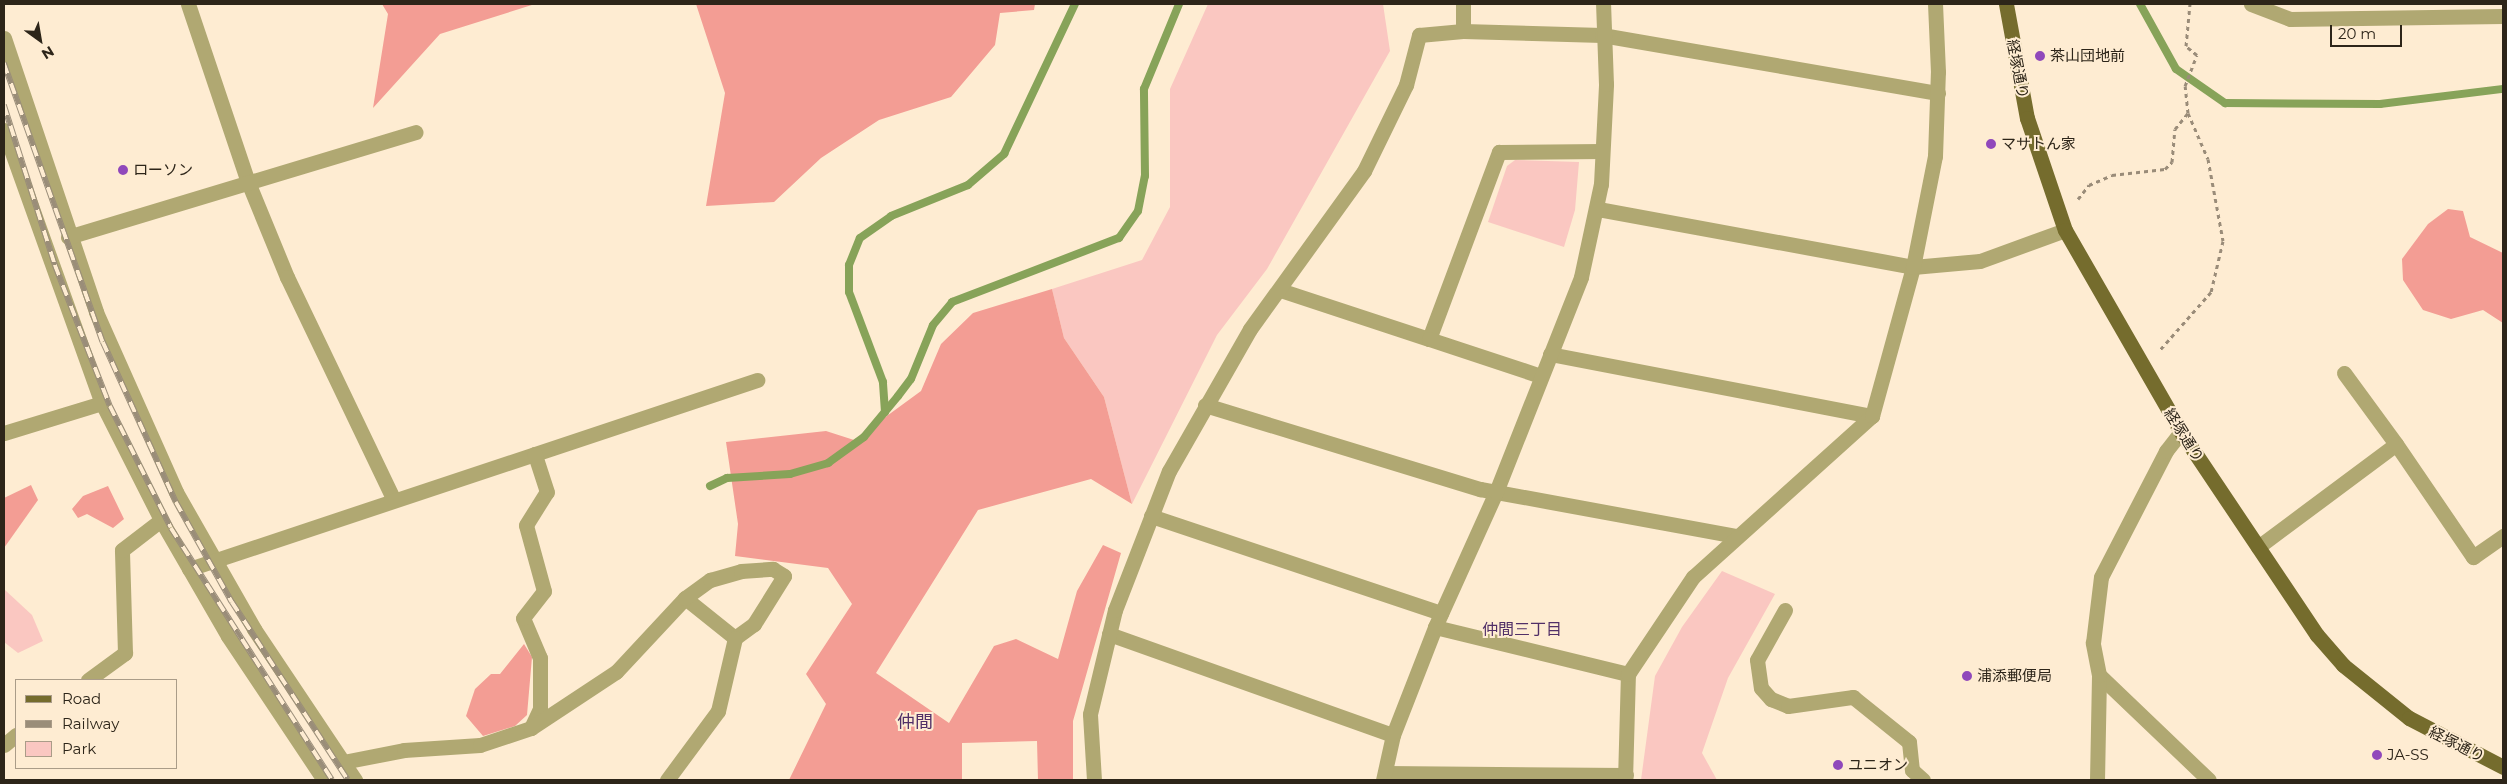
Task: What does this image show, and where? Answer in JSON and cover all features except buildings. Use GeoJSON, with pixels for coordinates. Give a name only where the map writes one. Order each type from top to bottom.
{"type":"FeatureCollection","features":[{"type":"Feature","properties":{"kind":"main road","name":"経塚通り"},"geometry":{"type":"LineString","coordinates":[[2006,4],[2027,118],[2066,230],[2181,432],[2258,547],[2343,666],[2409,718],[2503,767]]}},
{"type":"Feature","properties":{"kind":"street"},"geometry":{"type":"LineString","coordinates":[[188,4],[248,182],[287,277],[394,500]]}},
{"type":"Feature","properties":{"kind":"street"},"geometry":{"type":"LineString","coordinates":[[1463,4],[1463,31]]}},
{"type":"Feature","properties":{"kind":"street"},"geometry":{"type":"LineString","coordinates":[[1603,4],[1602,151],[1598,209],[1580,278],[1496,492],[1438,620],[1393,734],[1384,777],[1626,778],[1628,674],[1693,577],[1872,416],[1913,267],[1935,156],[1938,93],[1935,4]]}},
{"type":"Feature","properties":{"kind":"street"},"geometry":{"type":"LineString","coordinates":[[2252,4],[2290,19],[2503,16]]}},
{"type":"Feature","properties":{"kind":"street"},"geometry":{"type":"LineString","coordinates":[[1097,779],[1090,714],[1109,634],[1168,470],[1250,329],[1280,290],[1364,171],[1406,85],[1419,35],[1463,31],[1602,35],[1938,93]]}},
{"type":"Feature","properties":{"kind":"street"},"geometry":{"type":"LineString","coordinates":[[4,38],[68,237],[128,386],[176,492],[214,560],[355,780]]}},
{"type":"Feature","properties":{"kind":"street"},"geometry":{"type":"LineString","coordinates":[[4,130],[102,403],[161,520],[228,636],[324,780]]}},
{"type":"Feature","properties":{"kind":"street"},"geometry":{"type":"LineString","coordinates":[[68,237],[414,132]]}},
{"type":"Feature","properties":{"kind":"street"},"geometry":{"type":"LineString","coordinates":[[1429,339],[1499,152],[1602,151]]}},
{"type":"Feature","properties":{"kind":"street"},"geometry":{"type":"LineString","coordinates":[[1598,209],[1913,267],[1980,261],[2066,230]]}},
{"type":"Feature","properties":{"kind":"street"},"geometry":{"type":"LineString","coordinates":[[1280,290],[1541,376]]}},
{"type":"Feature","properties":{"kind":"street"},"geometry":{"type":"LineString","coordinates":[[1550,354],[1872,416]]}},
{"type":"Feature","properties":{"kind":"street"},"geometry":{"type":"LineString","coordinates":[[2344,372],[2473,557],[2503,536]]}},
{"type":"Feature","properties":{"kind":"street"},"geometry":{"type":"LineString","coordinates":[[189,568],[757,380]]}},
{"type":"Feature","properties":{"kind":"street"},"geometry":{"type":"LineString","coordinates":[[4,433],[102,403]]}},
{"type":"Feature","properties":{"kind":"street"},"geometry":{"type":"LineString","coordinates":[[1205,405],[1496,492],[1737,536]]}},
{"type":"Feature","properties":{"kind":"street"},"geometry":{"type":"LineString","coordinates":[[2097,780],[2098,675],[2093,643],[2101,577],[2166,451],[2181,432]]}},
{"type":"Feature","properties":{"kind":"street"},"geometry":{"type":"LineString","coordinates":[[2258,547],[2396,444]]}},
{"type":"Feature","properties":{"kind":"street"},"geometry":{"type":"LineString","coordinates":[[531,728],[540,710],[540,658],[524,618],[544,591],[526,525],[547,492],[535,454]]}},
{"type":"Feature","properties":{"kind":"street"},"geometry":{"type":"LineString","coordinates":[[1151,516],[1438,620],[1628,674]]}},
{"type":"Feature","properties":{"kind":"street"},"geometry":{"type":"LineString","coordinates":[[89,679],[124,653],[122,550],[161,520]]}},
{"type":"Feature","properties":{"kind":"street"},"geometry":{"type":"LineString","coordinates":[[343,762],[404,750],[480,745],[531,728],[616,672],[685,598],[710,580],[741,571],[773,570],[784,576],[754,624],[735,638],[718,712],[667,780]]}},
{"type":"Feature","properties":{"kind":"street"},"geometry":{"type":"LineString","coordinates":[[685,598],[735,638]]}},
{"type":"Feature","properties":{"kind":"street"},"geometry":{"type":"LineString","coordinates":[[1785,610],[1757,660],[1761,688],[1771,699],[1788,706],[1853,697],[1909,742],[1912,770],[1923,780]]}},
{"type":"Feature","properties":{"kind":"street"},"geometry":{"type":"LineString","coordinates":[[1109,634],[1393,734]]}},
{"type":"Feature","properties":{"kind":"street"},"geometry":{"type":"LineString","coordinates":[[2098,675],[2210,780]]}},
{"type":"Feature","properties":{"kind":"path"},"geometry":{"type":"LineString","coordinates":[[2159,351],[2211,292],[2223,241],[2208,159],[2188,113],[2185,86],[2198,55],[2186,46],[2190,4]]}},
{"type":"Feature","properties":{"kind":"path"},"geometry":{"type":"LineString","coordinates":[[2078,199],[2089,185],[2112,175],[2165,169],[2172,162],[2175,128],[2188,113]]}},
{"type":"Feature","properties":{"kind":"green space"},"geometry":{"type":"Polygon","coordinates":[[[1208,4],[1383,4],[1390,51],[1267,269],[1217,335],[1132,504],[1104,397],[1064,338],[1052,289],[1142,260],[1170,207],[1170,89],[1208,4]]]}},
{"type":"Feature","properties":{"kind":"green space"},"geometry":{"type":"Polygon","coordinates":[[[1515,160],[1579,162],[1575,210],[1564,247],[1488,222],[1507,166],[1515,160]]]}},
{"type":"Feature","properties":{"kind":"green space"},"geometry":{"type":"Polygon","coordinates":[[[1722,571],[1775,594],[1728,678],[1702,753],[1717,780],[1641,780],[1655,676],[1682,627],[1722,571]]]}},
{"type":"Feature","properties":{"kind":"green space"},"geometry":{"type":"Polygon","coordinates":[[[5,590],[32,615],[43,641],[18,653],[4,642],[5,590]]]}},
{"type":"Feature","properties":{"kind":"shaded area"},"geometry":{"type":"Polygon","coordinates":[[[382,4],[535,4],[440,34],[373,108],[388,14],[382,4]]]}},
{"type":"Feature","properties":{"kind":"shaded area"},"geometry":{"type":"Polygon","coordinates":[[[696,4],[1035,4],[1034,10],[1000,13],[995,45],[951,97],[879,120],[821,158],[774,202],[706,206],[725,93],[696,4]]]}},
{"type":"Feature","properties":{"kind":"shaded area"},"geometry":{"type":"Polygon","coordinates":[[[2448,209],[2463,211],[2470,237],[2503,253],[2503,323],[2483,310],[2451,319],[2423,310],[2403,280],[2402,259],[2428,224],[2448,209]]]}},
{"type":"Feature","properties":{"kind":"shaded area"},"geometry":{"type":"Polygon","coordinates":[[[1052,289],[1064,338],[1104,397],[1132,504],[1091,479],[978,510],[876,673],[949,723],[994,646],[1016,639],[1058,659],[1077,591],[1103,545],[1121,553],[1073,721],[1073,780],[1038,780],[1037,741],[962,743],[962,780],[789,780],[826,704],[806,674],[852,604],[828,568],[735,556],[738,524],[726,442],[826,431],[854,440],[921,391],[941,344],[973,313],[1052,289]]]}},
{"type":"Feature","properties":{"kind":"shaded area"},"geometry":{"type":"Polygon","coordinates":[[[31,485],[38,500],[4,548],[4,498],[31,485]]]}},
{"type":"Feature","properties":{"kind":"shaded area"},"geometry":{"type":"Polygon","coordinates":[[[108,486],[124,519],[113,528],[87,514],[78,518],[72,509],[83,496],[108,486]]]}},
{"type":"Feature","properties":{"kind":"shaded area"},"geometry":{"type":"Polygon","coordinates":[[[524,644],[532,657],[527,715],[515,726],[483,736],[466,716],[475,689],[491,674],[500,674],[524,644]]]}},
{"type":"Feature","properties":{"kind":"waterway"},"geometry":{"type":"LineString","coordinates":[[885,412],[883,382],[849,292],[849,265],[860,238],[891,216],[968,185],[1004,154],[1075,4]]}},
{"type":"Feature","properties":{"kind":"waterway"},"geometry":{"type":"LineString","coordinates":[[710,486],[727,478],[790,474],[828,463],[864,437],[898,396],[911,379],[933,325],[952,302],[1119,238],[1138,211],[1145,176],[1144,89],[1179,4]]}},
{"type":"Feature","properties":{"kind":"waterway"},"geometry":{"type":"LineString","coordinates":[[2140,4],[2176,69],[2225,103],[2380,104],[2503,89]]}},
{"type":"Feature","properties":{"kind":"railway"},"geometry":{"type":"LineString","coordinates":[[4,63],[103,342],[176,502],[232,602],[348,780]]}},
{"type":"Feature","properties":{"kind":"railway"},"geometry":{"type":"LineString","coordinates":[[4,105],[55,265],[110,406],[171,528],[332,780]]}},
{"type":"Feature","properties":{"kind":"place","name":"茶山団地前"},"geometry":{"type":"Point","coordinates":[2040,56]}},
{"type":"Feature","properties":{"kind":"place","name":"マサトん家"},"geometry":{"type":"Point","coordinates":[1991,144]}},
{"type":"Feature","properties":{"kind":"place","name":"ローソン"},"geometry":{"type":"Point","coordinates":[123,170]}},
{"type":"Feature","properties":{"kind":"place","name":"浦添郵便局"},"geometry":{"type":"Point","coordinates":[1967,676]}},
{"type":"Feature","properties":{"kind":"place","name":"JA-SS"},"geometry":{"type":"Point","coordinates":[2377,755]}},
{"type":"Feature","properties":{"kind":"place","name":"ユニオン"},"geometry":{"type":"Point","coordinates":[1838,765]}},
{"type":"Feature","properties":{"kind":"district","name":"仲間三丁目"},"geometry":{"type":"Point","coordinates":[1522,630]}},
{"type":"Feature","properties":{"kind":"district","name":"仲間"},"geometry":{"type":"Point","coordinates":[915,722]}}]}
